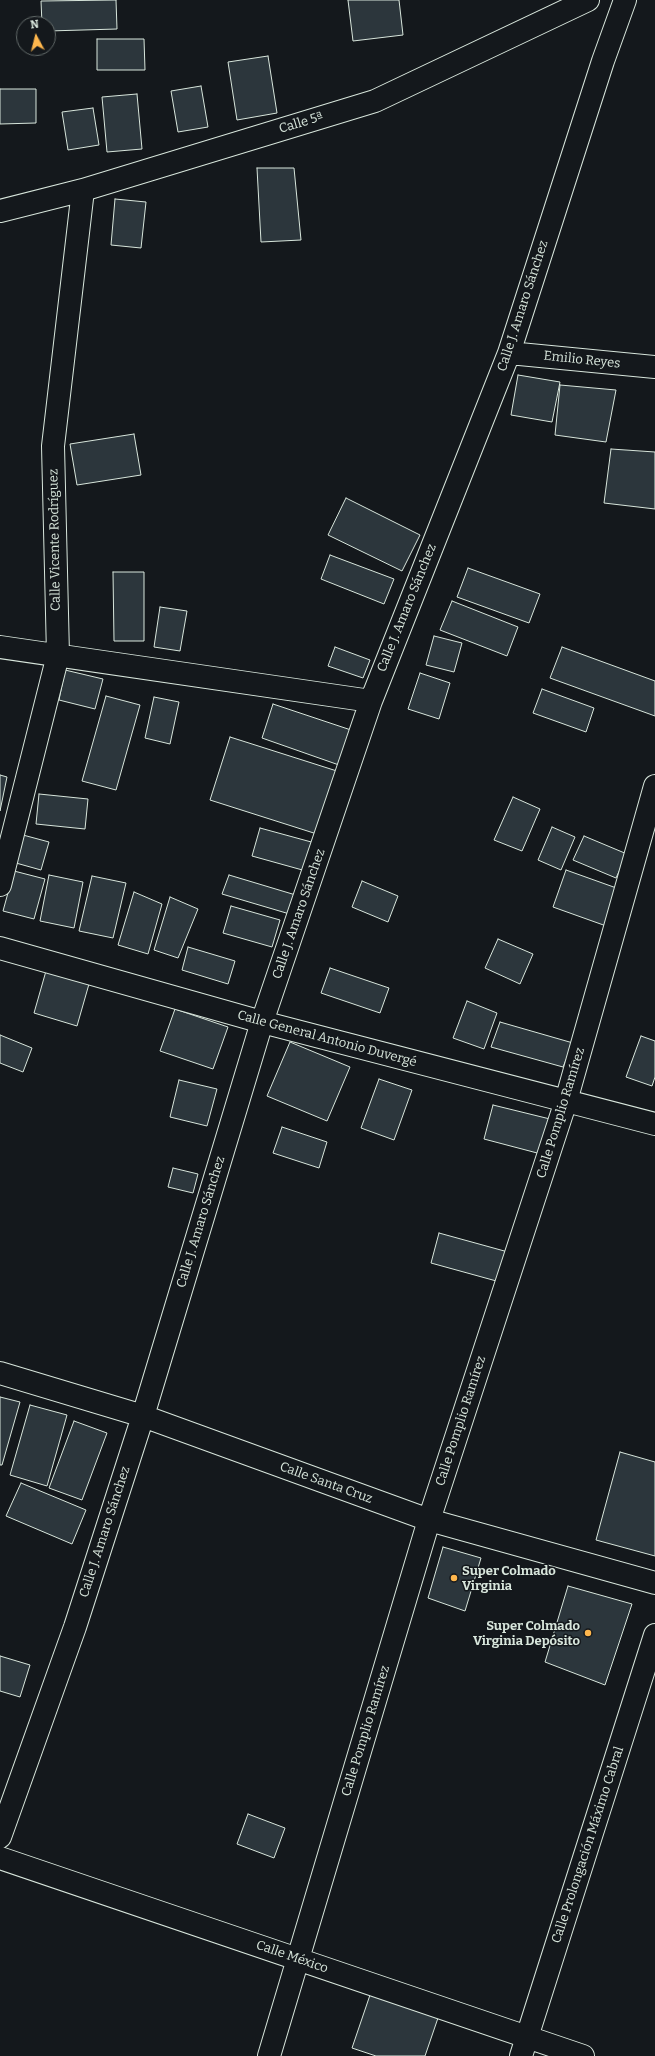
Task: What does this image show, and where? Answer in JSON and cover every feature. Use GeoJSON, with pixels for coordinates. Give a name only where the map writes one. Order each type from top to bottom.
{"type":"FeatureCollection","features":[{"type":"Feature","properties":{"kind":"street","name":"Calle 5ª"},"geometry":{"type":"LineString","coordinates":[[0,211],[83,190],[375,101],[588,0]]}},
{"type":"Feature","properties":{"kind":"street","name":"Calle J. Amaro Sánchez"},"geometry":{"type":"LineString","coordinates":[[0,1837],[75,1627],[143,1416],[262,1022],[371,701],[509,353],[603,61],[625,0]]}},
{"type":"Feature","properties":{"kind":"street","name":"Calle Vicente Rodríguez"},"geometry":{"type":"LineString","coordinates":[[0,885],[58,655],[53,446],[83,190]]}},
{"type":"Feature","properties":{"kind":"street","name":"Emilio Reyes"},"geometry":{"type":"LineString","coordinates":[[509,353],[655,367]]}},
{"type":"Feature","properties":{"kind":"street"},"geometry":{"type":"LineString","coordinates":[[0,647],[371,701]]}},
{"type":"Feature","properties":{"kind":"street","name":"Calle Pomplio Ramírez"},"geometry":{"type":"LineString","coordinates":[[269,2056],[429,1520],[566,1102],[655,786]]}},
{"type":"Feature","properties":{"kind":"street","name":"Calle General Antonio Duvergé"},"geometry":{"type":"LineString","coordinates":[[0,948],[262,1022],[655,1124]]}},
{"type":"Feature","properties":{"kind":"street","name":"Calle Santa Cruz"},"geometry":{"type":"LineString","coordinates":[[0,1373],[143,1416],[429,1520],[655,1583]]}},
{"type":"Feature","properties":{"kind":"street","name":"Calle Prolongación Máximo Cabral"},"geometry":{"type":"LineString","coordinates":[[524,2046],[655,1635]]}},
{"type":"Feature","properties":{"kind":"street","name":"Calle México"},"geometry":{"type":"LineString","coordinates":[[0,1858],[298,1959],[524,2046],[583,2056]]}},
{"type":"Feature","properties":{"kind":"building"},"geometry":{"type":"Polygon","coordinates":[[[116,0],[117,29],[56,31],[56,16],[42,16],[41,1],[116,0]]]}},
{"type":"Feature","properties":{"kind":"building"},"geometry":{"type":"Polygon","coordinates":[[[348,0],[399,0],[403,35],[353,41],[348,0]]]}},
{"type":"Feature","properties":{"kind":"building"},"geometry":{"type":"Polygon","coordinates":[[[97,39],[144,39],[145,70],[97,70],[97,39]]]}},
{"type":"Feature","properties":{"kind":"building"},"geometry":{"type":"Polygon","coordinates":[[[268,56],[277,113],[237,120],[228,62],[268,56]]]}},
{"type":"Feature","properties":{"kind":"building"},"geometry":{"type":"Polygon","coordinates":[[[201,86],[208,127],[178,132],[171,91],[201,86]]]}},
{"type":"Feature","properties":{"kind":"building"},"geometry":{"type":"Polygon","coordinates":[[[0,89],[36,89],[36,123],[0,124],[0,89]]]}},
{"type":"Feature","properties":{"kind":"building"},"geometry":{"type":"Polygon","coordinates":[[[137,94],[142,149],[107,152],[102,97],[137,94]]]}},
{"type":"Feature","properties":{"kind":"building"},"geometry":{"type":"Polygon","coordinates":[[[93,108],[99,145],[68,150],[62,112],[93,108]]]}},
{"type":"Feature","properties":{"kind":"building"},"geometry":{"type":"Polygon","coordinates":[[[257,168],[294,168],[301,240],[261,242],[257,168]]]}},
{"type":"Feature","properties":{"kind":"building"},"geometry":{"type":"Polygon","coordinates":[[[115,199],[146,202],[141,248],[111,245],[115,199]]]}},
{"type":"Feature","properties":{"kind":"building"},"geometry":{"type":"Polygon","coordinates":[[[518,375],[560,382],[552,422],[511,415],[518,375]]]}},
{"type":"Feature","properties":{"kind":"building"},"geometry":{"type":"Polygon","coordinates":[[[560,385],[616,390],[606,442],[555,435],[560,385]]]}},
{"type":"Feature","properties":{"kind":"building"},"geometry":{"type":"Polygon","coordinates":[[[134,434],[141,475],[77,485],[70,444],[134,434]]]}},
{"type":"Feature","properties":{"kind":"building"},"geometry":{"type":"Polygon","coordinates":[[[611,449],[655,452],[655,509],[604,503],[611,449]]]}},
{"type":"Feature","properties":{"kind":"building"},"geometry":{"type":"Polygon","coordinates":[[[346,498],[420,535],[402,571],[328,535],[346,498]]]}},
{"type":"Feature","properties":{"kind":"building"},"geometry":{"type":"Polygon","coordinates":[[[330,555],[394,579],[384,604],[321,579],[330,555]]]}},
{"type":"Feature","properties":{"kind":"building"},"geometry":{"type":"Polygon","coordinates":[[[468,568],[540,594],[529,623],[457,597],[468,568]]]}},
{"type":"Feature","properties":{"kind":"building"},"geometry":{"type":"Polygon","coordinates":[[[113,572],[144,572],[144,641],[114,641],[113,572]]]}},
{"type":"Feature","properties":{"kind":"building"},"geometry":{"type":"Polygon","coordinates":[[[452,601],[518,627],[507,656],[440,630],[452,601]]]}},
{"type":"Feature","properties":{"kind":"building"},"geometry":{"type":"Polygon","coordinates":[[[160,607],[187,611],[180,651],[154,647],[160,607]]]}},
{"type":"Feature","properties":{"kind":"building"},"geometry":{"type":"Polygon","coordinates":[[[434,636],[462,643],[454,672],[426,665],[434,636]]]}},
{"type":"Feature","properties":{"kind":"building"},"geometry":{"type":"Polygon","coordinates":[[[335,647],[370,660],[363,678],[328,666],[335,647]]]}},
{"type":"Feature","properties":{"kind":"building"},"geometry":{"type":"Polygon","coordinates":[[[562,647],[655,681],[655,716],[550,678],[562,647]]]}},
{"type":"Feature","properties":{"kind":"building"},"geometry":{"type":"Polygon","coordinates":[[[65,670],[103,679],[95,709],[59,700],[65,670]]]}},
{"type":"Feature","properties":{"kind":"building"},"geometry":{"type":"Polygon","coordinates":[[[420,673],[450,683],[439,719],[408,709],[420,673]]]}},
{"type":"Feature","properties":{"kind":"building"},"geometry":{"type":"Polygon","coordinates":[[[542,689],[594,708],[586,732],[533,713],[542,689]]]}},
{"type":"Feature","properties":{"kind":"building"},"geometry":{"type":"Polygon","coordinates":[[[106,696],[140,705],[116,790],[82,781],[106,696]]]}},
{"type":"Feature","properties":{"kind":"building"},"geometry":{"type":"Polygon","coordinates":[[[154,697],[179,702],[170,744],[145,738],[154,697]]]}},
{"type":"Feature","properties":{"kind":"building"},"geometry":{"type":"Polygon","coordinates":[[[273,704],[351,730],[339,765],[262,738],[273,704]]]}},
{"type":"Feature","properties":{"kind":"building"},"geometry":{"type":"Polygon","coordinates":[[[230,737],[340,772],[320,835],[210,800],[230,737]]]}},
{"type":"Feature","properties":{"kind":"building"},"geometry":{"type":"Polygon","coordinates":[[[0,775],[7,777],[0,811],[0,775]]]}},
{"type":"Feature","properties":{"kind":"building"},"geometry":{"type":"Polygon","coordinates":[[[39,794],[88,799],[85,829],[36,824],[39,794]]]}},
{"type":"Feature","properties":{"kind":"building"},"geometry":{"type":"Polygon","coordinates":[[[513,797],[540,809],[522,851],[494,840],[513,797]]]}},
{"type":"Feature","properties":{"kind":"building"},"geometry":{"type":"Polygon","coordinates":[[[552,827],[575,837],[561,870],[538,860],[552,827]]]}},
{"type":"Feature","properties":{"kind":"building"},"geometry":{"type":"Polygon","coordinates":[[[260,828],[315,843],[306,871],[252,856],[260,828]]]}},
{"type":"Feature","properties":{"kind":"building"},"geometry":{"type":"Polygon","coordinates":[[[23,835],[49,842],[41,870],[16,863],[23,835]]]}},
{"type":"Feature","properties":{"kind":"building"},"geometry":{"type":"Polygon","coordinates":[[[584,836],[627,854],[616,878],[573,860],[584,836]]]}},
{"type":"Feature","properties":{"kind":"building"},"geometry":{"type":"Polygon","coordinates":[[[566,870],[622,890],[609,927],[553,907],[566,870]]]}},
{"type":"Feature","properties":{"kind":"building"},"geometry":{"type":"Polygon","coordinates":[[[14,871],[45,879],[34,919],[3,911],[14,871]]]}},
{"type":"Feature","properties":{"kind":"building"},"geometry":{"type":"Polygon","coordinates":[[[49,875],[83,882],[74,928],[40,921],[49,875]]]}},
{"type":"Feature","properties":{"kind":"building"},"geometry":{"type":"Polygon","coordinates":[[[229,875],[299,896],[293,915],[222,894],[229,875]]]}},
{"type":"Feature","properties":{"kind":"building"},"geometry":{"type":"Polygon","coordinates":[[[92,876],[126,883],[113,938],[79,931],[92,876]]]}},
{"type":"Feature","properties":{"kind":"building"},"geometry":{"type":"Polygon","coordinates":[[[362,881],[398,896],[388,922],[352,907],[362,881]]]}},
{"type":"Feature","properties":{"kind":"building"},"geometry":{"type":"Polygon","coordinates":[[[134,892],[162,904],[148,954],[118,945],[134,892]]]}},
{"type":"Feature","properties":{"kind":"building"},"geometry":{"type":"Polygon","coordinates":[[[170,897],[198,909],[178,958],[154,950],[170,897]]]}},
{"type":"Feature","properties":{"kind":"building"},"geometry":{"type":"Polygon","coordinates":[[[231,906],[280,920],[272,947],[223,933],[231,906]]]}},
{"type":"Feature","properties":{"kind":"building"},"geometry":{"type":"Polygon","coordinates":[[[498,939],[533,954],[520,984],[485,968],[498,939]]]}},
{"type":"Feature","properties":{"kind":"building"},"geometry":{"type":"Polygon","coordinates":[[[188,947],[235,961],[228,984],[182,970],[188,947]]]}},
{"type":"Feature","properties":{"kind":"building"},"geometry":{"type":"Polygon","coordinates":[[[330,968],[389,988],[380,1013],[321,993],[330,968]]]}},
{"type":"Feature","properties":{"kind":"building"},"geometry":{"type":"Polygon","coordinates":[[[46,971],[89,984],[77,1026],[34,1013],[46,971]]]}},
{"type":"Feature","properties":{"kind":"building"},"geometry":{"type":"Polygon","coordinates":[[[467,1001],[497,1013],[484,1049],[453,1038],[467,1001]]]}},
{"type":"Feature","properties":{"kind":"building"},"geometry":{"type":"Polygon","coordinates":[[[175,1009],[228,1027],[213,1069],[160,1051],[175,1009]]]}},
{"type":"Feature","properties":{"kind":"building"},"geometry":{"type":"Polygon","coordinates":[[[500,1022],[573,1043],[563,1067],[491,1047],[500,1022]]]}},
{"type":"Feature","properties":{"kind":"building"},"geometry":{"type":"Polygon","coordinates":[[[0,1035],[32,1048],[23,1072],[0,1063],[0,1035]]]}},
{"type":"Feature","properties":{"kind":"building"},"geometry":{"type":"Polygon","coordinates":[[[641,1036],[655,1041],[655,1077],[652,1086],[626,1077],[641,1036]]]}},
{"type":"Feature","properties":{"kind":"building"},"geometry":{"type":"Polygon","coordinates":[[[290,1042],[350,1067],[327,1121],[267,1096],[290,1042]]]}},
{"type":"Feature","properties":{"kind":"building"},"geometry":{"type":"Polygon","coordinates":[[[379,1079],[412,1090],[394,1140],[361,1128],[379,1079]]]}},
{"type":"Feature","properties":{"kind":"building"},"geometry":{"type":"Polygon","coordinates":[[[179,1080],[217,1089],[207,1126],[170,1117],[179,1080]]]}},
{"type":"Feature","properties":{"kind":"building"},"geometry":{"type":"Polygon","coordinates":[[[493,1105],[550,1119],[541,1154],[484,1139],[493,1105]]]}},
{"type":"Feature","properties":{"kind":"building"},"geometry":{"type":"Polygon","coordinates":[[[282,1127],[327,1142],[319,1168],[273,1153],[282,1127]]]}},
{"type":"Feature","properties":{"kind":"building"},"geometry":{"type":"Polygon","coordinates":[[[173,1168],[198,1174],[193,1193],[168,1187],[173,1168]]]}},
{"type":"Feature","properties":{"kind":"building"},"geometry":{"type":"Polygon","coordinates":[[[439,1233],[508,1252],[500,1282],[431,1263],[439,1233]]]}},
{"type":"Feature","properties":{"kind":"building"},"geometry":{"type":"Polygon","coordinates":[[[0,1397],[20,1402],[2,1465],[0,1465],[0,1397]]]}},
{"type":"Feature","properties":{"kind":"building"},"geometry":{"type":"Polygon","coordinates":[[[30,1405],[67,1415],[47,1486],[10,1475],[30,1405]]]}},
{"type":"Feature","properties":{"kind":"building"},"geometry":{"type":"Polygon","coordinates":[[[74,1421],[107,1433],[82,1500],[49,1488],[74,1421]]]}},
{"type":"Feature","properties":{"kind":"building"},"geometry":{"type":"Polygon","coordinates":[[[620,1452],[655,1462],[655,1556],[596,1540],[620,1452]]]}},
{"type":"Feature","properties":{"kind":"building"},"geometry":{"type":"Polygon","coordinates":[[[21,1483],[86,1510],[72,1544],[6,1516],[21,1483]]]}},
{"type":"Feature","properties":{"kind":"building","name":"Super Colmado Virginia"},"geometry":{"type":"Polygon","coordinates":[[[443,1547],[481,1558],[465,1611],[428,1598],[443,1547]]]}},
{"type":"Feature","properties":{"kind":"building","name":"Super Colmado Virginia Depósito"},"geometry":{"type":"Polygon","coordinates":[[[568,1586],[632,1604],[605,1685],[545,1662],[568,1586]]]}},
{"type":"Feature","properties":{"kind":"building"},"geometry":{"type":"Polygon","coordinates":[[[0,1656],[30,1665],[20,1697],[0,1691],[0,1656]]]}},
{"type":"Feature","properties":{"kind":"building"},"geometry":{"type":"Polygon","coordinates":[[[248,1814],[285,1828],[274,1858],[237,1844],[248,1814]]]}},
{"type":"Feature","properties":{"kind":"building"},"geometry":{"type":"Polygon","coordinates":[[[371,1992],[439,2015],[425,2056],[376,2056],[352,2048],[371,1992]]]}},
{"type":"Feature","properties":{"kind":"place","name":"Super Colmado Virginia"},"geometry":{"type":"Point","coordinates":[454,1578]}},
{"type":"Feature","properties":{"kind":"place","name":"Super Colmado Virginia Depósito"},"geometry":{"type":"Point","coordinates":[588,1633]}}]}
